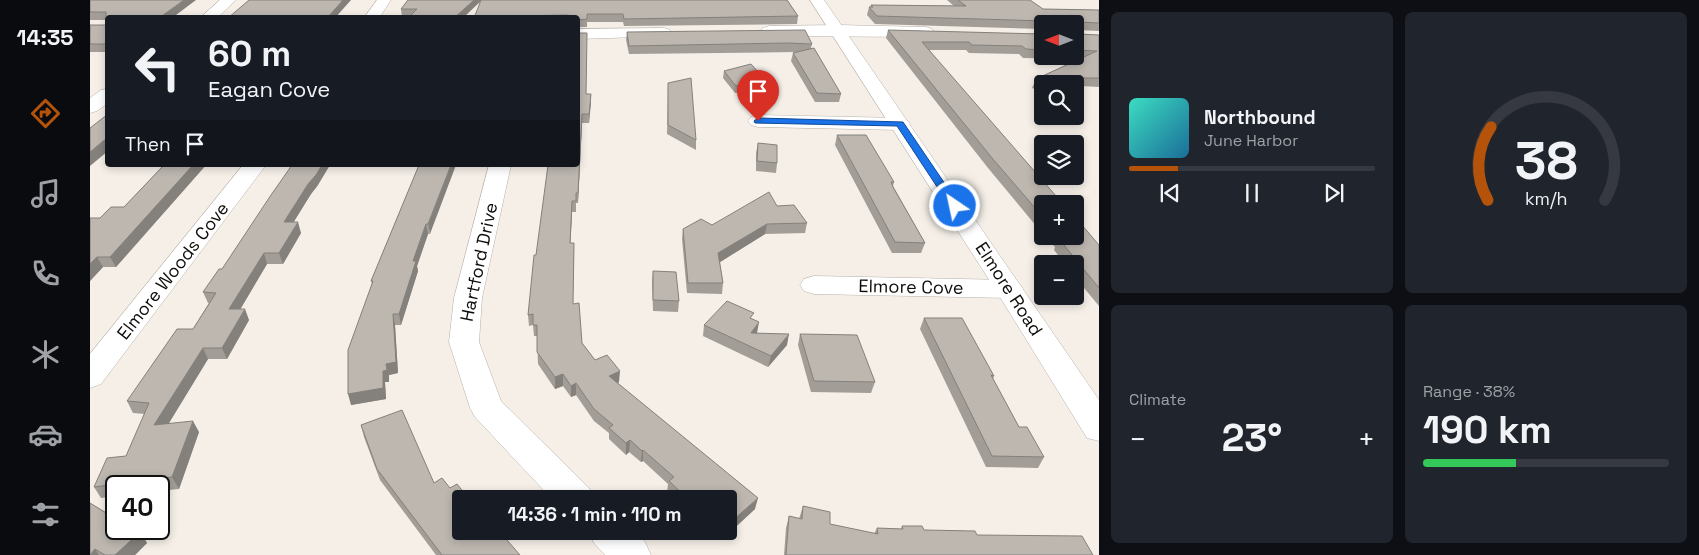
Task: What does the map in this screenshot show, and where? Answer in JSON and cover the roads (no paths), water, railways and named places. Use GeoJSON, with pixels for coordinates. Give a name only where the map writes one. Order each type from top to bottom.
{"type":"FeatureCollection","features":[{"type":"Feature","properties":{"kind":"street"},"geometry":{"type":"LineString","coordinates":[[211,15],[229,0]]}},
{"type":"Feature","properties":{"kind":"street"},"geometry":{"type":"LineString","coordinates":[[373,15],[384,0]]}},
{"type":"Feature","properties":{"kind":"street","name":"Elmore Road"},"geometry":{"type":"LineString","coordinates":[[817,0],[1099,428]]}},
{"type":"Feature","properties":{"kind":"street"},"geometry":{"type":"LineString","coordinates":[[751,31],[838,30],[945,33]]}},
{"type":"Feature","properties":{"kind":"street"},"geometry":{"type":"LineString","coordinates":[[580,34],[684,32]]}},
{"type":"Feature","properties":{"kind":"street"},"geometry":{"type":"LineString","coordinates":[[90,107],[105,96]]}},
{"type":"Feature","properties":{"kind":"street"},"geometry":{"type":"LineString","coordinates":[[758,121],[900,124]]}},
{"type":"Feature","properties":{"kind":"street","name":"Elmore Woods Cove"},"geometry":{"type":"LineString","coordinates":[[90,376],[253,167]]}},
{"type":"Feature","properties":{"kind":"street","name":"Hartford Drive"},"geometry":{"type":"LineString","coordinates":[[500,167],[468,298],[464,342],[486,408],[567,490]]}},
{"type":"Feature","properties":{"kind":"street","name":"Elmore Cove"},"geometry":{"type":"LineString","coordinates":[[814,285],[1009,289]]}},
{"type":"Feature","properties":{"kind":"street"},"geometry":{"type":"LineString","coordinates":[[617,540],[631,555]]}}]}
